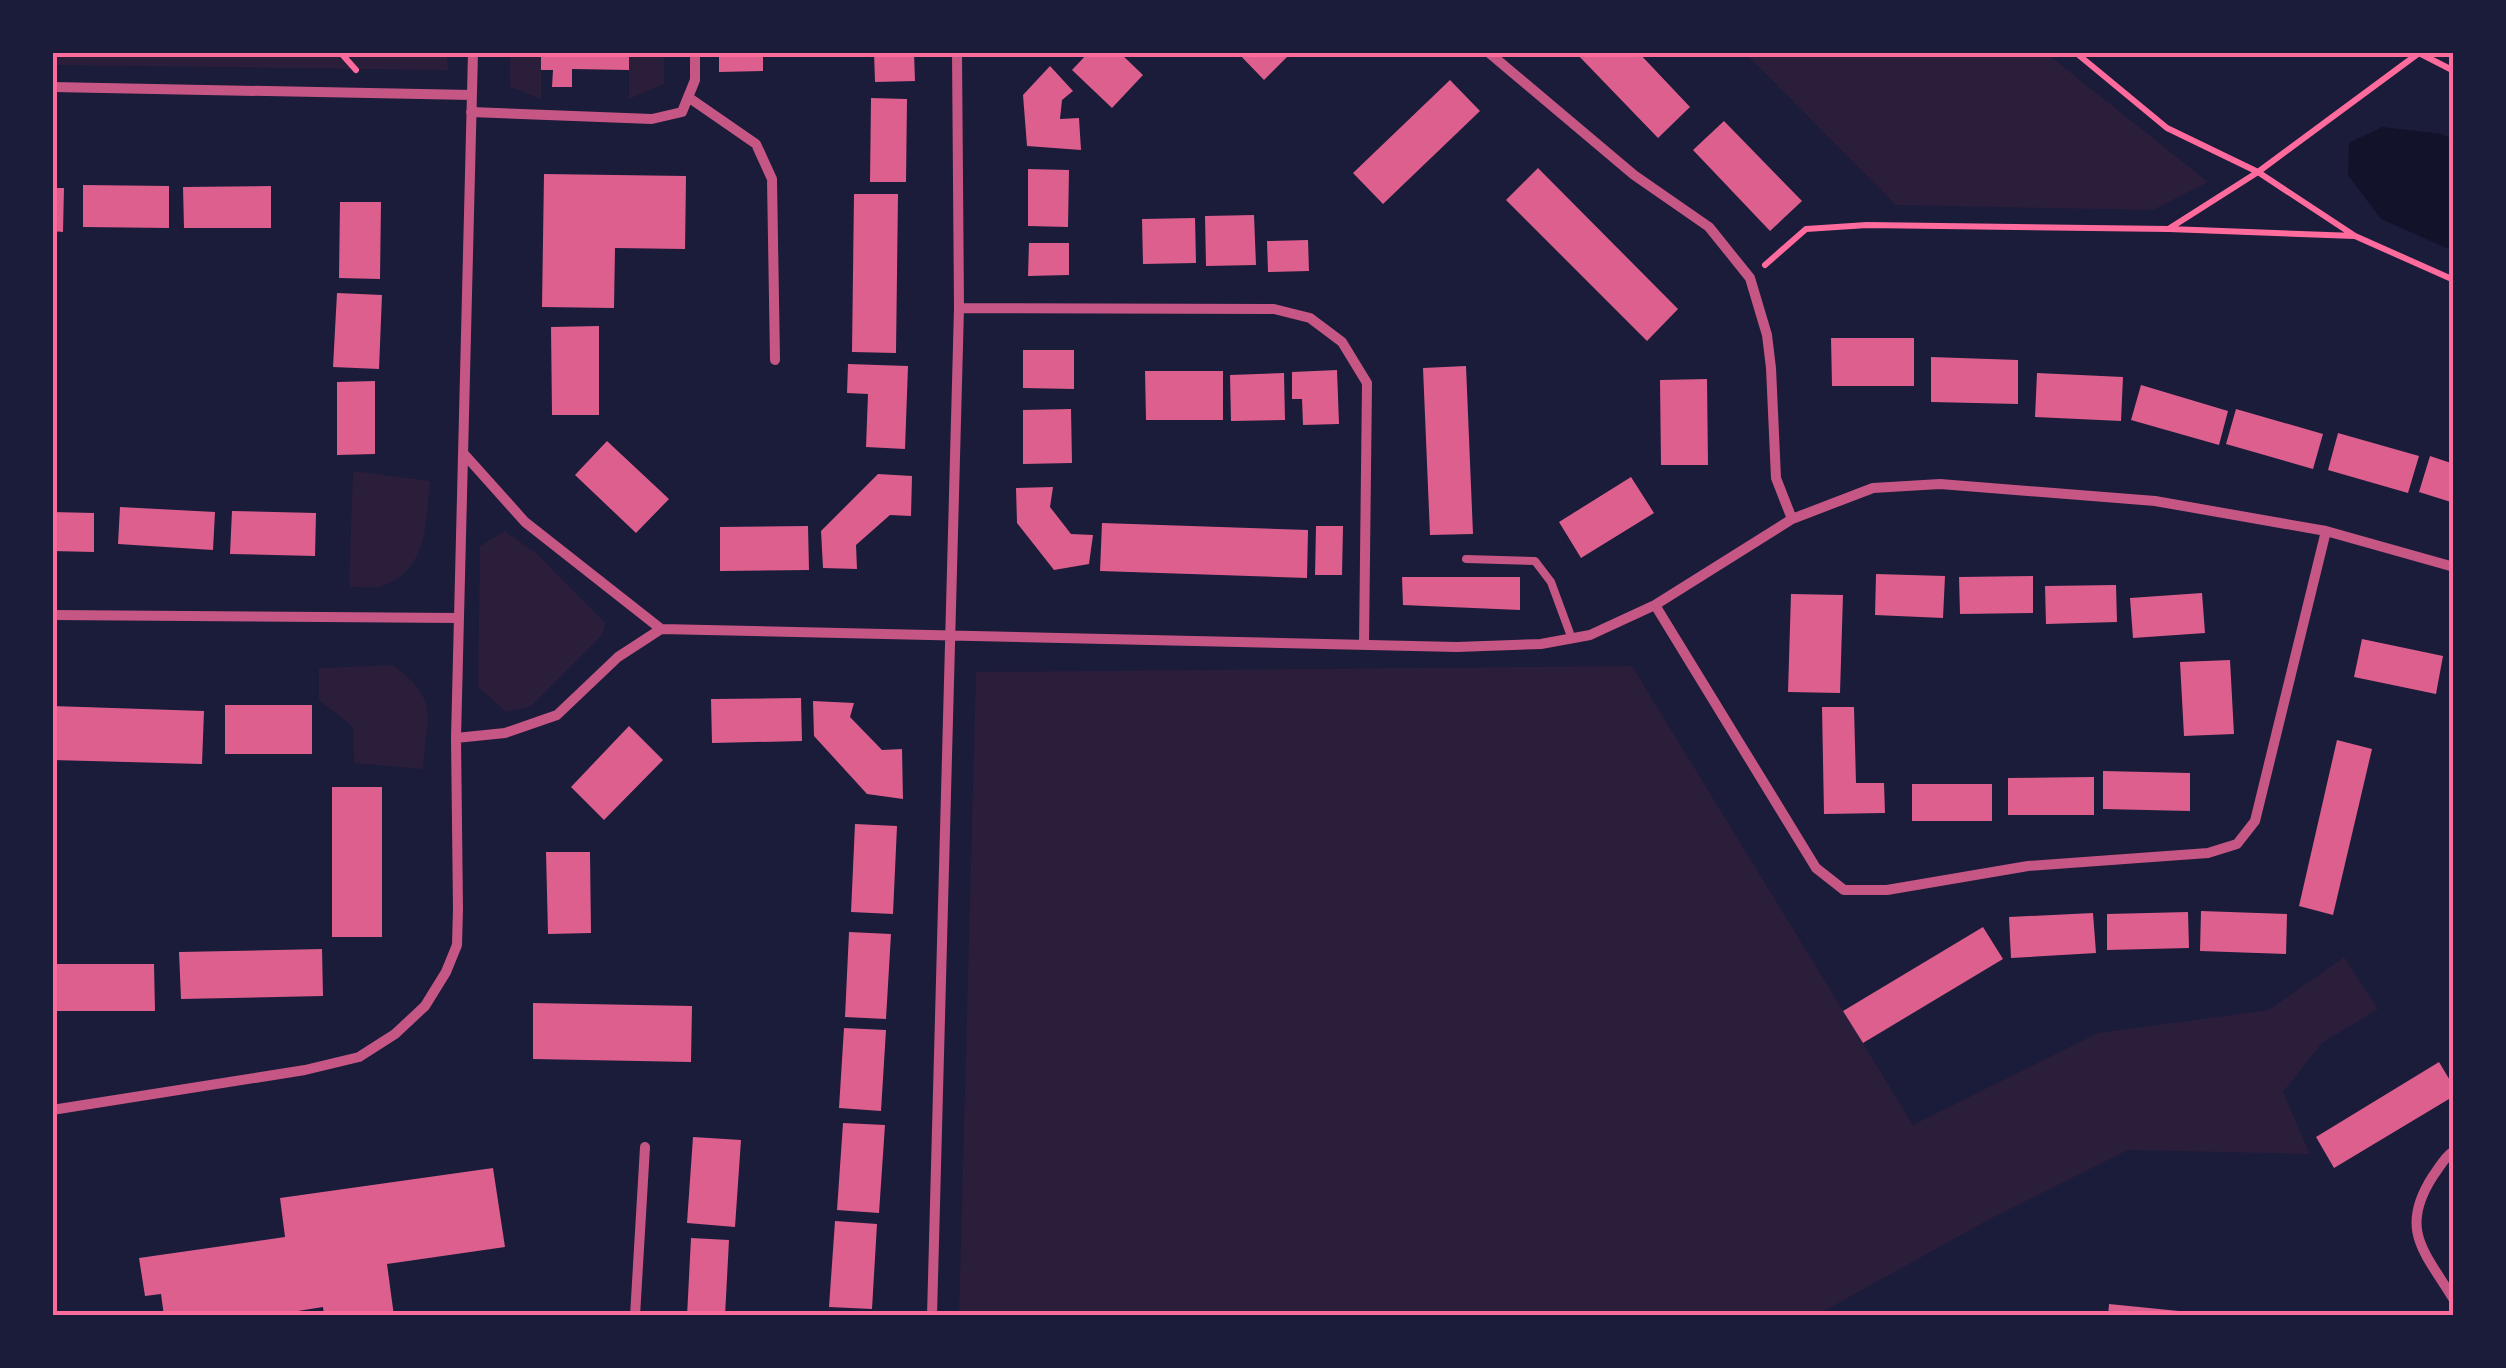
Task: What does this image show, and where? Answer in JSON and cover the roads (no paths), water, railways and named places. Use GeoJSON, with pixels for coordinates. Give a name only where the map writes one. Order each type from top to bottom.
{"type":"FeatureCollection","features":[{"type":"Feature","properties":{"kind":"street"},"geometry":{"type":"LineString","coordinates":[[52,1110],[305,1070],[359,1057],[395,1034],[426,1006],[446,972],[456,945],[456,738],[472,52]]}},
{"type":"Feature","properties":{"kind":"street"},"geometry":{"type":"LineString","coordinates":[[471,112],[652,120],[682,112],[696,80],[695,52]]}},
{"type":"Feature","properties":{"kind":"street"},"geometry":{"type":"LineString","coordinates":[[932,1316],[959,308],[957,52]]}},
{"type":"Feature","properties":{"kind":"street"},"geometry":{"type":"LineString","coordinates":[[1488,52],[1527,89],[1634,175],[1709,227],[1750,278],[1769,351],[1776,478],[1792,519]]}},
{"type":"Feature","properties":{"kind":"street"},"geometry":{"type":"LineString","coordinates":[[52,87],[472,95]]}},
{"type":"Feature","properties":{"kind":"street"},"geometry":{"type":"LineString","coordinates":[[688,98],[756,144],[772,179],[775,360]]}},
{"type":"Feature","properties":{"kind":"street"},"geometry":{"type":"LineString","coordinates":[[959,308],[1274,309],[1310,318],[1342,342],[1368,383],[1364,645]]}},
{"type":"Feature","properties":{"kind":"street"},"geometry":{"type":"LineString","coordinates":[[464,454],[525,522],[661,629]]}},
{"type":"Feature","properties":{"kind":"street"},"geometry":{"type":"LineString","coordinates":[[456,738],[505,732],[556,715],[618,656],[661,629],[1457,648],[1541,644],[1590,635],[1655,605],[1792,519],[1873,488],[1940,484],[2154,501],[2326,532],[2454,567]]}},
{"type":"Feature","properties":{"kind":"street"},"geometry":{"type":"LineString","coordinates":[[1655,605],[1816,868],[1844,890],[1887,890],[2028,866],[2208,853],[2237,844],[2255,821],[2326,532]]}},
{"type":"Feature","properties":{"kind":"street"},"geometry":{"type":"LineString","coordinates":[[52,615],[459,618]]}},
{"type":"Feature","properties":{"kind":"street"},"geometry":{"type":"LineString","coordinates":[[635,1316],[645,1147]]}},
{"type":"Feature","properties":{"kind":"street"},"geometry":{"type":"LineString","coordinates":[[2454,1151],[2428,1184],[2414,1214],[2421,1246],[2454,1300]]}},
{"type":"Feature","properties":{"kind":"lane"},"geometry":{"type":"LineString","coordinates":[[1466,559],[1535,561],[1551,582],[1572,638]]}}]}
